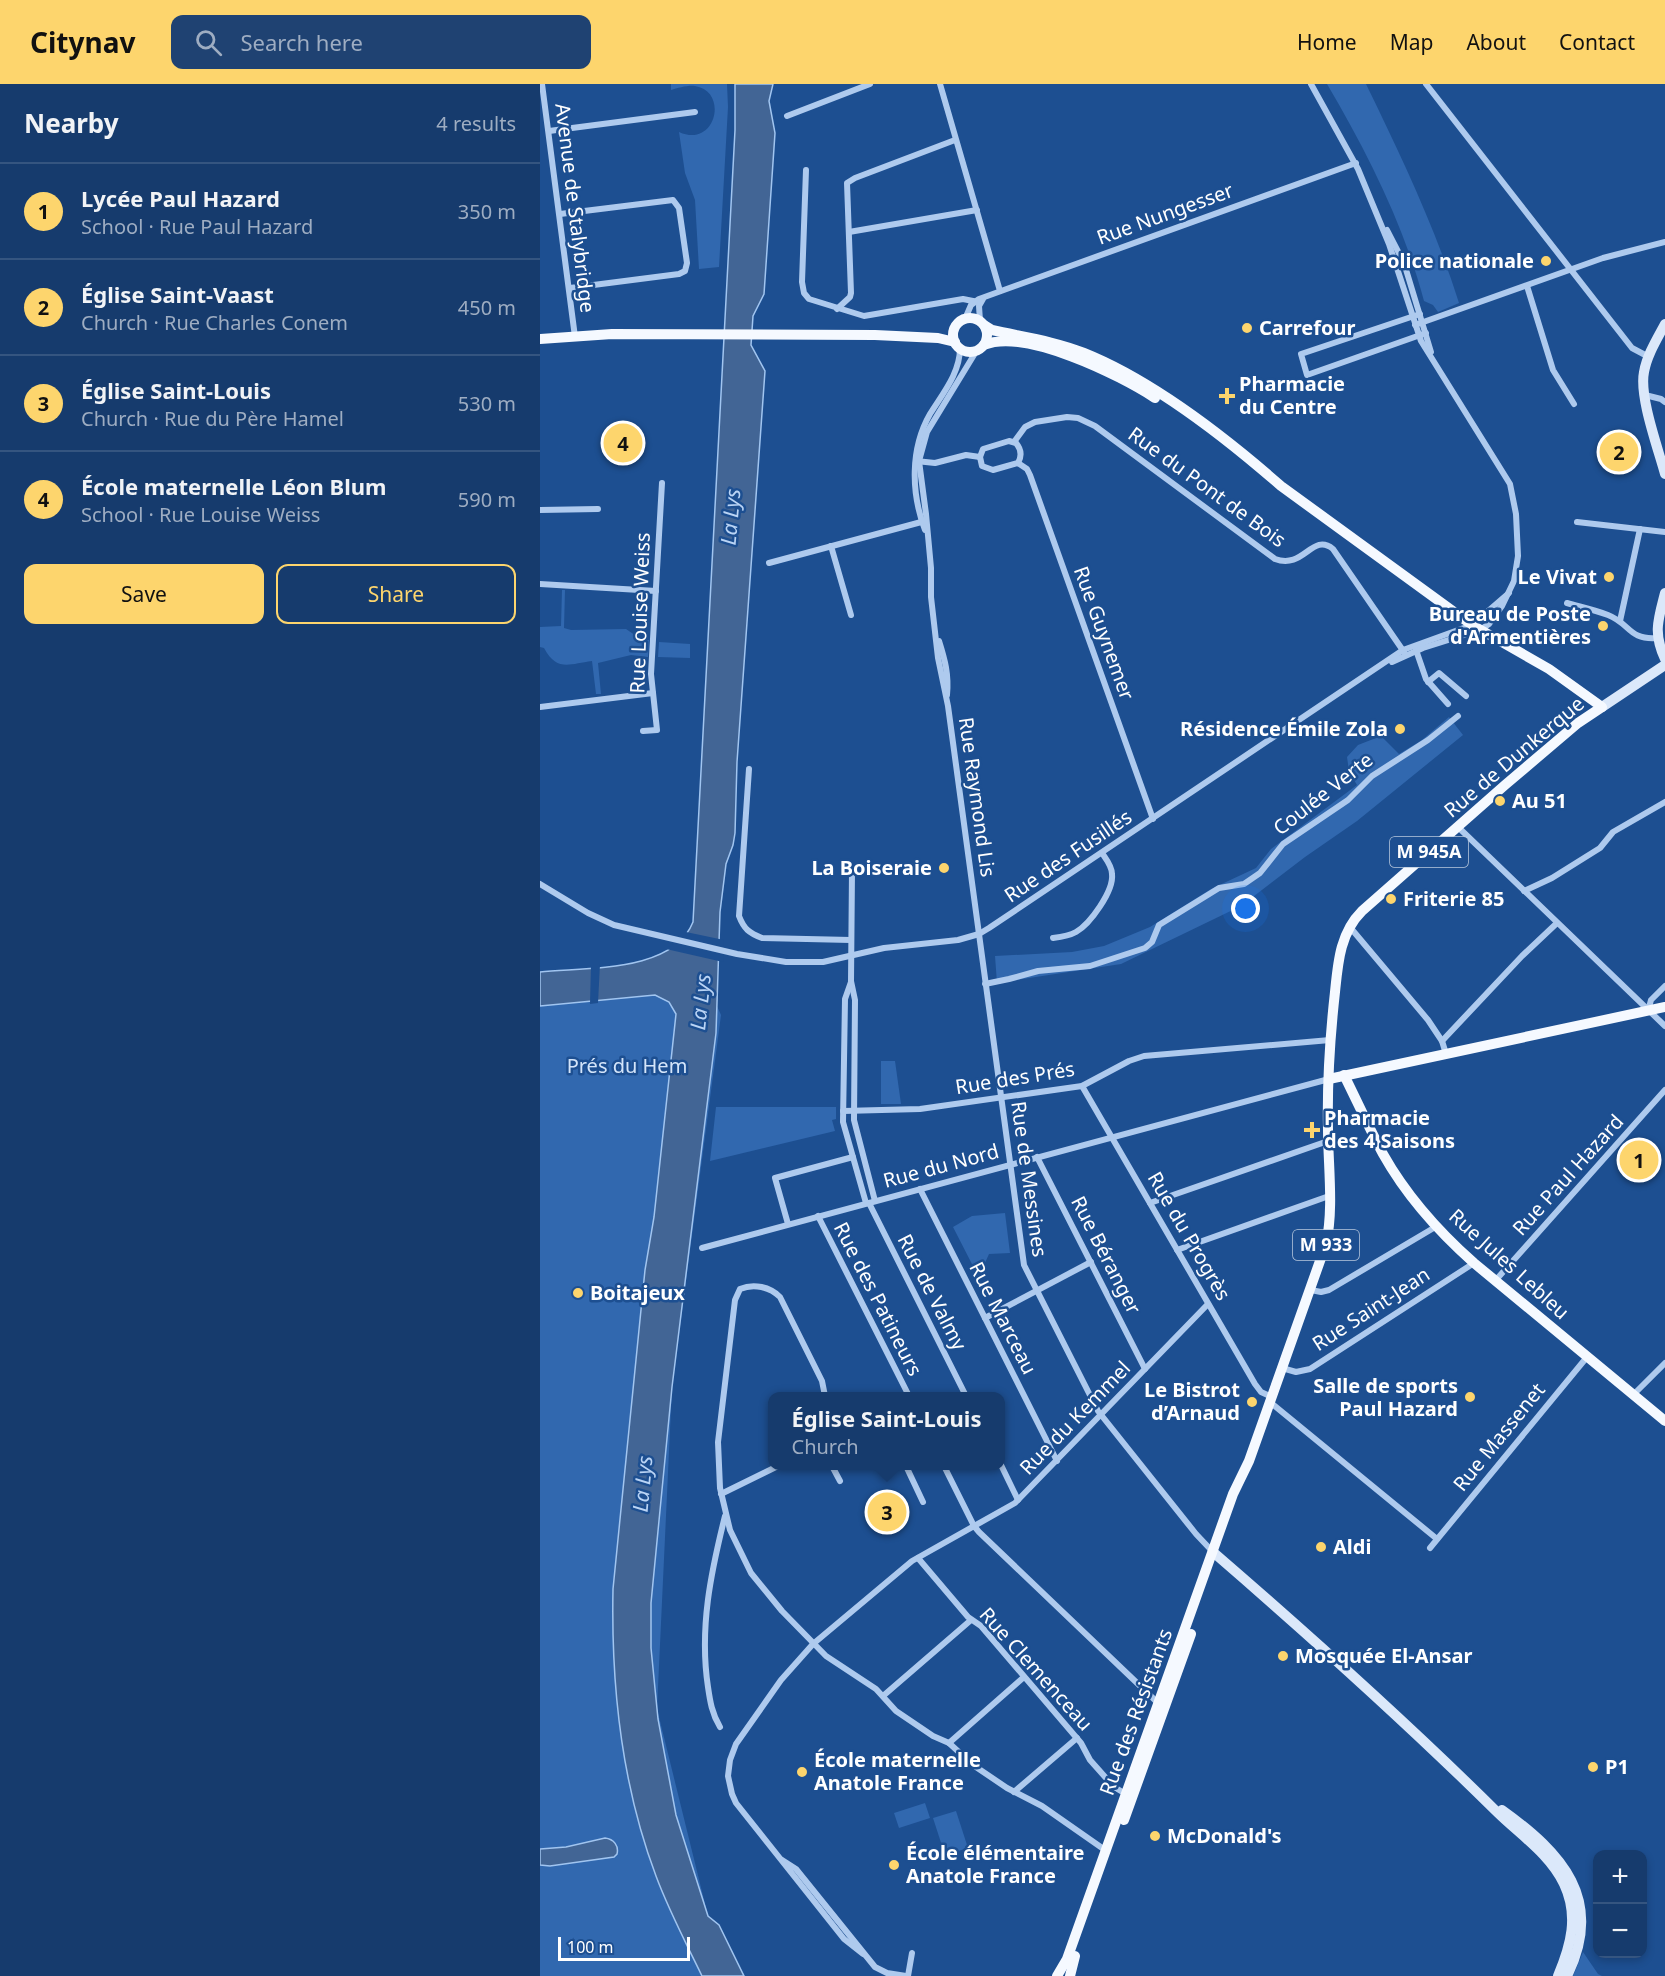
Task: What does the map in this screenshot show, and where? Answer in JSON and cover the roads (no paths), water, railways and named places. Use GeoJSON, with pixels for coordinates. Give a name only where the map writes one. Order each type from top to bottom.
{"type":"FeatureCollection","features":[{"type":"Feature","properties":{"kind":"main road"},"geometry":{"type":"LineString","coordinates":[[875,335],[940,331],[956,327],[965,319],[973,318],[992,330],[1059,344],[1121,370],[1154,389],[1257,465],[1281,486]]}},
{"type":"Feature","properties":{"kind":"main road"},"geometry":{"type":"LineString","coordinates":[[981,347],[987,335],[982,323]]}},
{"type":"Feature","properties":{"kind":"main road"},"geometry":{"type":"LineString","coordinates":[[956,327],[954,333],[958,345]]}},
{"type":"Feature","properties":{"kind":"main road"},"geometry":{"type":"LineString","coordinates":[[540,331],[575,334],[875,335],[938,338],[969,351],[1004,340],[1034,345],[1075,358],[1109,372],[1152,396],[1244,463],[1281,486],[1476,628],[1549,669],[1602,707]]}},
{"type":"Feature","properties":{"kind":"main road"},"geometry":{"type":"LineString","coordinates":[[540,339],[575,334]]}},
{"type":"Feature","properties":{"kind":"main road","name":"Rue de Dunkerque"},"geometry":{"type":"LineString","coordinates":[[1329,1079],[1330,1040],[1340,954],[1349,926],[1362,912],[1578,723],[1602,707]]}},
{"type":"Feature","properties":{"kind":"main road"},"geometry":{"type":"LineString","coordinates":[[1329,1079],[1665,1007]]}},
{"type":"Feature","properties":{"kind":"main road","name":"Rue Jules Lebleu"},"geometry":{"type":"LineString","coordinates":[[1344,1075],[1383,1155],[1404,1186],[1437,1226],[1474,1263],[1665,1421]]}},
{"type":"Feature","properties":{"kind":"main road","name":"Rue des Résistants"},"geometry":{"type":"LineString","coordinates":[[1063,1973],[1216,1554],[1233,1494],[1249,1461],[1328,1238],[1329,1079]]}},
{"type":"Feature","properties":{"kind":"main road","name":"Rue des Résistants"},"geometry":{"type":"LineString","coordinates":[[1063,1973],[1105,1850],[1129,1794],[1158,1703],[1216,1554]]}},
{"type":"Feature","properties":{"kind":"street","name":"Avenue de Stalybridge"},"geometry":{"type":"LineString","coordinates":[[542,84],[575,334]]}},
{"type":"Feature","properties":{"kind":"street"},"geometry":{"type":"LineString","coordinates":[[787,116],[870,84]]}},
{"type":"Feature","properties":{"kind":"street"},"geometry":{"type":"LineString","coordinates":[[939,84],[1000,291]]}},
{"type":"Feature","properties":{"kind":"street"},"geometry":{"type":"LineString","coordinates":[[1311,84],[1356,163],[1376,211],[1415,325],[1510,484],[1514,498],[1519,545],[1515,577],[1509,593],[1476,628]]}},
{"type":"Feature","properties":{"kind":"street"},"geometry":{"type":"LineString","coordinates":[[1426,84],[1632,348],[1648,357]]}},
{"type":"Feature","properties":{"kind":"street"},"geometry":{"type":"LineString","coordinates":[[549,131],[695,112]]}},
{"type":"Feature","properties":{"kind":"street"},"geometry":{"type":"LineString","coordinates":[[837,309],[850,297],[851,293],[848,183],[855,178],[956,140]]}},
{"type":"Feature","properties":{"kind":"street","name":"Rue Nungesser"},"geometry":{"type":"LineString","coordinates":[[806,170],[803,288],[809,299],[866,316],[963,299],[978,302],[1000,291],[1356,163]]}},
{"type":"Feature","properties":{"kind":"street"},"geometry":{"type":"LineString","coordinates":[[560,214],[670,199],[678,205],[687,263],[682,273],[570,288]]}},
{"type":"Feature","properties":{"kind":"street"},"geometry":{"type":"LineString","coordinates":[[849,232],[976,210]]}},
{"type":"Feature","properties":{"kind":"street"},"geometry":{"type":"LineString","coordinates":[[1376,211],[1401,257],[1423,323],[1422,335]]}},
{"type":"Feature","properties":{"kind":"street"},"geometry":{"type":"LineString","coordinates":[[1415,325],[1610,256],[1665,242]]}},
{"type":"Feature","properties":{"kind":"street"},"geometry":{"type":"LineString","coordinates":[[1527,286],[1553,370],[1574,404]]}},
{"type":"Feature","properties":{"kind":"street"},"geometry":{"type":"LineString","coordinates":[[965,319],[971,305],[978,302],[982,323]]}},
{"type":"Feature","properties":{"kind":"street"},"geometry":{"type":"LineString","coordinates":[[1420,314],[1301,354],[1308,375],[1422,335]]}},
{"type":"Feature","properties":{"kind":"street"},"geometry":{"type":"LineString","coordinates":[[1665,324],[1648,357],[1644,373],[1644,395],[1665,474]]}},
{"type":"Feature","properties":{"kind":"street","name":"Rue Raymond Lis"},"geometry":{"type":"LineString","coordinates":[[958,345],[958,367],[921,430],[917,442],[917,461],[931,568],[931,597],[941,679],[947,700],[979,934]]}},
{"type":"Feature","properties":{"kind":"street","name":"Rue Raymond Lis"},"geometry":{"type":"LineString","coordinates":[[917,461],[927,432],[981,347]]}},
{"type":"Feature","properties":{"kind":"street"},"geometry":{"type":"LineString","coordinates":[[1644,395],[1665,402]]}},
{"type":"Feature","properties":{"kind":"street","name":"Rue du Pont de Bois"},"geometry":{"type":"LineString","coordinates":[[1014,442],[1022,429],[1031,423],[1063,417],[1078,418],[1095,426],[1275,559],[1294,560],[1318,544],[1327,544],[1333,549],[1404,653]]}},
{"type":"Feature","properties":{"kind":"street"},"geometry":{"type":"LineString","coordinates":[[1002,442],[1014,442],[1021,453],[1018,463],[991,470],[982,466],[981,450],[1002,442]]}},
{"type":"Feature","properties":{"kind":"street"},"geometry":{"type":"LineString","coordinates":[[917,461],[935,463],[966,455],[980,457]]}},
{"type":"Feature","properties":{"kind":"street","name":"Rue Guynemer"},"geometry":{"type":"LineString","coordinates":[[1018,463],[1027,469],[1030,475],[1153,819]]}},
{"type":"Feature","properties":{"kind":"street","name":"Rue Louise Weiss"},"geometry":{"type":"LineString","coordinates":[[643,731],[657,730],[651,674],[662,483]]}},
{"type":"Feature","properties":{"kind":"street"},"geometry":{"type":"LineString","coordinates":[[540,510],[598,509]]}},
{"type":"Feature","properties":{"kind":"street"},"geometry":{"type":"LineString","coordinates":[[769,562],[924,521]]}},
{"type":"Feature","properties":{"kind":"street"},"geometry":{"type":"LineString","coordinates":[[1577,522],[1665,532]]}},
{"type":"Feature","properties":{"kind":"street"},"geometry":{"type":"LineString","coordinates":[[1620,621],[1640,529]]}},
{"type":"Feature","properties":{"kind":"street"},"geometry":{"type":"LineString","coordinates":[[831,546],[850,615]]}},
{"type":"Feature","properties":{"kind":"street"},"geometry":{"type":"LineString","coordinates":[[540,584],[656,591]]}},
{"type":"Feature","properties":{"kind":"street"},"geometry":{"type":"LineString","coordinates":[[1665,593],[1657,625],[1665,659]]}},
{"type":"Feature","properties":{"kind":"street"},"geometry":{"type":"LineString","coordinates":[[1567,603],[1608,615],[1620,621],[1636,637],[1661,643]]}},
{"type":"Feature","properties":{"kind":"street","name":"Rue des Fusillés"},"geometry":{"type":"LineString","coordinates":[[540,884],[597,918],[656,936],[773,961],[824,962],[884,948],[958,940],[979,934],[1378,668],[1415,648],[1476,628]]}},
{"type":"Feature","properties":{"kind":"street"},"geometry":{"type":"LineString","coordinates":[[1415,648],[1428,682],[1448,704]]}},
{"type":"Feature","properties":{"kind":"street","name":"Rue de Dunkerque"},"geometry":{"type":"LineString","coordinates":[[1602,707],[1665,665]]}},
{"type":"Feature","properties":{"kind":"street"},"geometry":{"type":"LineString","coordinates":[[1433,668],[1466,696]]}},
{"type":"Feature","properties":{"kind":"street"},"geometry":{"type":"LineString","coordinates":[[1428,682],[1439,673]]}},
{"type":"Feature","properties":{"kind":"street"},"geometry":{"type":"LineString","coordinates":[[540,707],[653,693]]}},
{"type":"Feature","properties":{"kind":"street","name":"Coulée Verte"},"geometry":{"type":"LineString","coordinates":[[985,984],[1038,970],[1090,966],[1145,948],[1152,942],[1159,925],[1219,888],[1244,884],[1260,873],[1283,844],[1348,800],[1372,776],[1428,740],[1458,716]]}},
{"type":"Feature","properties":{"kind":"street"},"geometry":{"type":"LineString","coordinates":[[749,769],[739,916],[744,928],[751,934],[762,938],[852,940]]}},
{"type":"Feature","properties":{"kind":"street"},"geometry":{"type":"LineString","coordinates":[[1524,891],[1552,878],[1600,848],[1613,832],[1665,802]]}},
{"type":"Feature","properties":{"kind":"street"},"geometry":{"type":"LineString","coordinates":[[1458,827],[1629,994],[1665,1026]]}},
{"type":"Feature","properties":{"kind":"street"},"geometry":{"type":"LineString","coordinates":[[1053,938],[1066,936],[1078,930],[1106,896],[1111,884],[1112,872],[1102,853]]}},
{"type":"Feature","properties":{"kind":"street"},"geometry":{"type":"LineString","coordinates":[[852,871],[852,981],[855,1000],[853,1111],[870,1202]]}},
{"type":"Feature","properties":{"kind":"street"},"geometry":{"type":"LineString","coordinates":[[1442,1041],[1522,956],[1557,923]]}},
{"type":"Feature","properties":{"kind":"street"},"geometry":{"type":"LineString","coordinates":[[1349,926],[1419,1009],[1442,1041],[1446,1054]]}},
{"type":"Feature","properties":{"kind":"street","name":"Rue de Messines"},"geometry":{"type":"LineString","coordinates":[[979,934],[1023,1261],[1036,1291],[1101,1416],[1198,1537],[1216,1554]]}},
{"type":"Feature","properties":{"kind":"street"},"geometry":{"type":"LineString","coordinates":[[852,981],[845,999],[843,1122],[870,1202]]}},
{"type":"Feature","properties":{"kind":"street"},"geometry":{"type":"LineString","coordinates":[[1648,1011],[1651,1000],[1665,986]]}},
{"type":"Feature","properties":{"kind":"street","name":"Rue des Prés"},"geometry":{"type":"LineString","coordinates":[[843,1111],[920,1109],[1082,1086],[1138,1057],[1330,1040]]}},
{"type":"Feature","properties":{"kind":"street","name":"Rue du Nord"},"geometry":{"type":"LineString","coordinates":[[702,1248],[1329,1079]]}},
{"type":"Feature","properties":{"kind":"street","name":"Rue du Progrès"},"geometry":{"type":"LineString","coordinates":[[1082,1086],[1257,1387],[1271,1400]]}},
{"type":"Feature","properties":{"kind":"street","name":"Rue Paul Hazard"},"geometry":{"type":"LineString","coordinates":[[1496,1281],[1665,1090]]}},
{"type":"Feature","properties":{"kind":"street"},"geometry":{"type":"LineString","coordinates":[[1150,1203],[1328,1141]]}},
{"type":"Feature","properties":{"kind":"street"},"geometry":{"type":"LineString","coordinates":[[788,1224],[775,1178],[853,1157]]}},
{"type":"Feature","properties":{"kind":"street","name":"Rue Béranger"},"geometry":{"type":"LineString","coordinates":[[1037,1157],[1145,1369]]}},
{"type":"Feature","properties":{"kind":"street","name":"Rue Marceau"},"geometry":{"type":"LineString","coordinates":[[920,1189],[1057,1461]]}},
{"type":"Feature","properties":{"kind":"street"},"geometry":{"type":"LineString","coordinates":[[1177,1250],[1329,1196]]}},
{"type":"Feature","properties":{"kind":"street","name":"Rue de Valmy"},"geometry":{"type":"LineString","coordinates":[[870,1202],[964,1392]]}},
{"type":"Feature","properties":{"kind":"street","name":"Rue des Patineurs"},"geometry":{"type":"LineString","coordinates":[[818,1216],[907,1392]]}},
{"type":"Feature","properties":{"kind":"street"},"geometry":{"type":"LineString","coordinates":[[1311,1290],[1321,1292],[1329,1290],[1437,1226]]}},
{"type":"Feature","properties":{"kind":"street"},"geometry":{"type":"LineString","coordinates":[[985,1318],[1090,1262]]}},
{"type":"Feature","properties":{"kind":"street","name":"Rue Saint-Jean"},"geometry":{"type":"LineString","coordinates":[[1282,1368],[1296,1372],[1310,1369],[1474,1263]]}},
{"type":"Feature","properties":{"kind":"street"},"geometry":{"type":"LineString","coordinates":[[824,1392],[822,1381],[780,1297],[765,1287],[740,1288],[735,1300],[718,1442],[721,1494],[725,1515],[734,1540],[757,1582],[813,1644],[826,1656],[883,1696],[896,1711],[933,1736],[949,1743],[973,1765],[1014,1792],[1042,1806],[1105,1850]]}},
{"type":"Feature","properties":{"kind":"street","name":"Rue du Kemmel"},"geometry":{"type":"LineString","coordinates":[[912,1953],[907,1976],[881,1971],[844,1939],[736,1803],[729,1779],[729,1764],[739,1738],[781,1680],[813,1644],[918,1558],[1018,1500],[1208,1304]]}},
{"type":"Feature","properties":{"kind":"street","name":"Rue Massenet"},"geometry":{"type":"LineString","coordinates":[[1430,1548],[1587,1357]]}},
{"type":"Feature","properties":{"kind":"street"},"geometry":{"type":"LineString","coordinates":[[1633,1395],[1665,1363]]}},
{"type":"Feature","properties":{"kind":"street"},"geometry":{"type":"LineString","coordinates":[[1271,1400],[1437,1539]]}},
{"type":"Feature","properties":{"kind":"street"},"geometry":{"type":"LineString","coordinates":[[721,1494],[770,1470]]}},
{"type":"Feature","properties":{"kind":"street"},"geometry":{"type":"LineString","coordinates":[[834,1470],[840,1481]]}},
{"type":"Feature","properties":{"kind":"street"},"geometry":{"type":"LineString","coordinates":[[908,1470],[923,1502]]}},
{"type":"Feature","properties":{"kind":"street"},"geometry":{"type":"LineString","coordinates":[[946,1470],[974,1526],[1158,1703]]}},
{"type":"Feature","properties":{"kind":"street"},"geometry":{"type":"LineString","coordinates":[[1003,1470],[1018,1500]]}},
{"type":"Feature","properties":{"kind":"street"},"geometry":{"type":"LineString","coordinates":[[720,1726],[714,1715],[709,1691],[705,1630],[709,1585],[725,1515]]}},
{"type":"Feature","properties":{"kind":"street"},"geometry":{"type":"LineString","coordinates":[[1216,1554],[1471,1786],[1548,1860],[1564,1884],[1571,1905],[1573,1928],[1568,1952],[1558,1976]]}},
{"type":"Feature","properties":{"kind":"street","name":"Rue Clemenceau"},"geometry":{"type":"LineString","coordinates":[[918,1558],[971,1620],[981,1626],[1077,1738],[1090,1760],[1114,1787],[1129,1794]]}},
{"type":"Feature","properties":{"kind":"street"},"geometry":{"type":"LineString","coordinates":[[883,1696],[971,1620]]}},
{"type":"Feature","properties":{"kind":"street"},"geometry":{"type":"LineString","coordinates":[[949,1743],[1024,1677]]}},
{"type":"Feature","properties":{"kind":"street"},"geometry":{"type":"LineString","coordinates":[[1014,1792],[1077,1738]]}},
{"type":"Feature","properties":{"kind":"street"},"geometry":{"type":"LineString","coordinates":[[1471,1786],[1541,1842],[1561,1862],[1570,1877],[1581,1906],[1582,1926],[1577,1951],[1567,1976]]}},
{"type":"Feature","properties":{"kind":"water","name":"La Lys"},"geometry":{"type":"Polygon","coordinates":[[[735,84],[773,84],[769,101],[775,133],[764,294],[753,316],[751,345],[765,371],[737,762],[735,833],[726,864],[720,912],[716,1033],[672,1387],[651,1603],[651,1648],[658,1719],[676,1815],[708,1916],[719,1925],[744,1976],[702,1976],[661,1889],[644,1842],[635,1807],[621,1735],[613,1625],[613,1589],[645,1270],[654,1217],[676,1014],[669,1002],[655,995],[540,1006],[540,972],[603,967],[648,959],[667,951],[683,939],[693,922],[735,130],[735,84]]]}},
{"type":"Feature","properties":{"kind":"water"},"geometry":{"type":"Polygon","coordinates":[[[605,1838],[613,1841],[616,1846],[617,1854],[614,1857],[550,1866],[540,1865],[540,1849],[566,1847],[605,1838]]]}},
{"type":"Feature","properties":{"kind":"place","name":"Police nationale"},"geometry":{"type":"Point","coordinates":[1546,261]}},
{"type":"Feature","properties":{"kind":"place","name":"Carrefour"},"geometry":{"type":"Point","coordinates":[1247,328]}},
{"type":"Feature","properties":{"kind":"place","name":"Pharmacie du Centre"},"geometry":{"type":"Point","coordinates":[1227,396]}},
{"type":"Feature","properties":{"kind":"place","name":"École maternelle Léon Blum"},"geometry":{"type":"Point","coordinates":[623,443]}},
{"type":"Feature","properties":{"kind":"place","name":"Église Saint-Vaast"},"geometry":{"type":"Point","coordinates":[1619,452]}},
{"type":"Feature","properties":{"kind":"place","name":"Le Vivat"},"geometry":{"type":"Point","coordinates":[1609,577]}},
{"type":"Feature","properties":{"kind":"place","name":"Bureau de Poste d'Armentières"},"geometry":{"type":"Point","coordinates":[1603,626]}},
{"type":"Feature","properties":{"kind":"place","name":"Résidence Émile Zola"},"geometry":{"type":"Point","coordinates":[1400,729]}},
{"type":"Feature","properties":{"kind":"place","name":"Au 51"},"geometry":{"type":"Point","coordinates":[1500,801]}},
{"type":"Feature","properties":{"kind":"place","name":"La Boiseraie"},"geometry":{"type":"Point","coordinates":[944,868]}},
{"type":"Feature","properties":{"kind":"place","name":"Friterie 85"},"geometry":{"type":"Point","coordinates":[1391,899]}},
{"type":"Feature","properties":{"kind":"place","name":"Pharmacie des 4 Saisons"},"geometry":{"type":"Point","coordinates":[1312,1130]}},
{"type":"Feature","properties":{"kind":"place","name":"Lycée Paul Hazard"},"geometry":{"type":"Point","coordinates":[1639,1160]}},
{"type":"Feature","properties":{"kind":"place","name":"Boitajeux"},"geometry":{"type":"Point","coordinates":[578,1293]}},
{"type":"Feature","properties":{"kind":"place","name":"Salle de sports Paul Hazard"},"geometry":{"type":"Point","coordinates":[1470,1397]}},
{"type":"Feature","properties":{"kind":"place","name":"Le Bistrot d’Arnaud"},"geometry":{"type":"Point","coordinates":[1252,1402]}},
{"type":"Feature","properties":{"kind":"place","name":"Église Saint-Louis"},"geometry":{"type":"Point","coordinates":[887,1512]}},
{"type":"Feature","properties":{"kind":"place","name":"Aldi"},"geometry":{"type":"Point","coordinates":[1321,1547]}},
{"type":"Feature","properties":{"kind":"place","name":"Mosquée El-Ansar"},"geometry":{"type":"Point","coordinates":[1283,1656]}},
{"type":"Feature","properties":{"kind":"place","name":"P1"},"geometry":{"type":"Point","coordinates":[1593,1767]}},
{"type":"Feature","properties":{"kind":"place","name":"École maternelle Anatole France"},"geometry":{"type":"Point","coordinates":[802,1772]}},
{"type":"Feature","properties":{"kind":"place","name":"McDonald's"},"geometry":{"type":"Point","coordinates":[1155,1836]}},
{"type":"Feature","properties":{"kind":"place","name":"École élémentaire Anatole France"},"geometry":{"type":"Point","coordinates":[894,1865]}},
{"type":"Feature","properties":{"kind":"park label","name":"Prés du Hem"},"geometry":{"type":"Point","coordinates":[627,1066]}}]}
